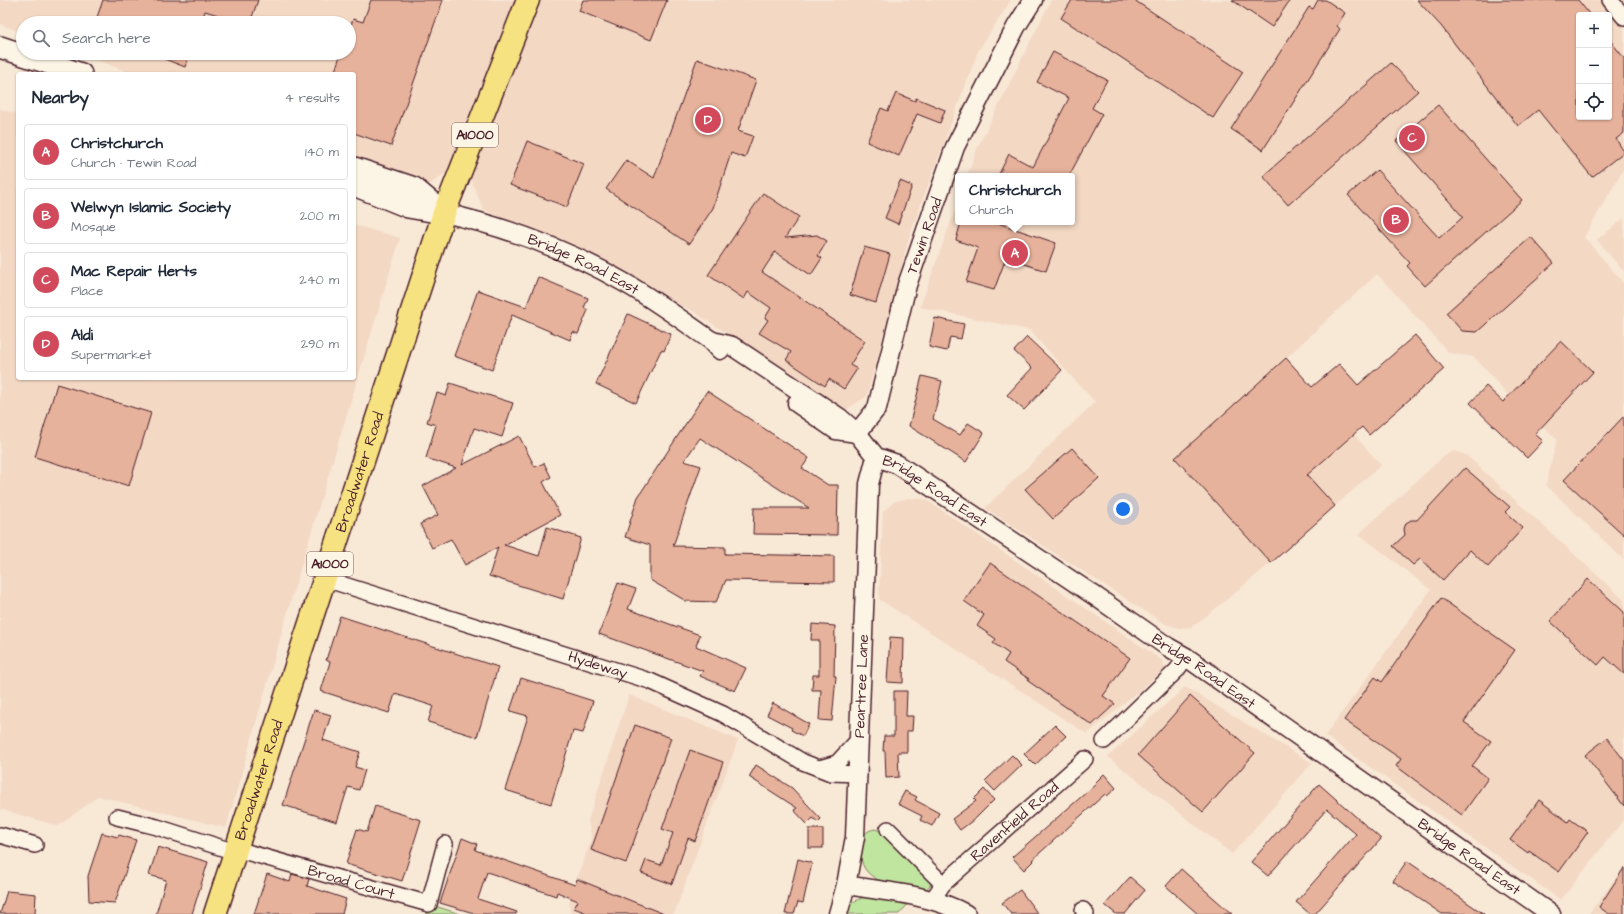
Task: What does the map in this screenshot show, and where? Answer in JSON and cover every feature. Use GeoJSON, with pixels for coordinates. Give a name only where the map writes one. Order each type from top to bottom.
{"type":"FeatureCollection","features":[{"type":"Feature","properties":{"kind":"main road","name":"A1000"},"geometry":{"type":"LineString","coordinates":[[444,213],[528,0]]}},
{"type":"Feature","properties":{"kind":"main road"},"geometry":{"type":"LineString","coordinates":[[0,47],[16,52]]}},
{"type":"Feature","properties":{"kind":"main road"},"geometry":{"type":"LineString","coordinates":[[39,60],[75,72]]}},
{"type":"Feature","properties":{"kind":"main road"},"geometry":{"type":"LineString","coordinates":[[0,61],[31,72]]}},
{"type":"Feature","properties":{"kind":"main road"},"geometry":{"type":"LineString","coordinates":[[356,169],[414,188],[444,213]]}},
{"type":"Feature","properties":{"kind":"main road"},"geometry":{"type":"LineString","coordinates":[[356,186],[408,207],[444,213]]}},
{"type":"Feature","properties":{"kind":"main road","name":"Broadwater Road"},"geometry":{"type":"LineString","coordinates":[[215,914],[444,213]]}},
{"type":"Feature","properties":{"kind":"street","name":"Tewin Road"},"geometry":{"type":"LineString","coordinates":[[857,433],[877,408],[907,285],[955,147],[1016,27],[1033,0]]}},
{"type":"Feature","properties":{"kind":"street"},"geometry":{"type":"LineString","coordinates":[[1610,0],[1624,17]]}},
{"type":"Feature","properties":{"kind":"street","name":"Bridge Road East"},"geometry":{"type":"LineString","coordinates":[[444,213],[482,221],[569,255],[625,282],[712,340],[724,354],[783,392],[836,430],[857,433],[876,457],[897,464],[1168,647],[1186,657],[1551,914]]}},
{"type":"Feature","properties":{"kind":"street","name":"Peartree Lane"},"geometry":{"type":"LineString","coordinates":[[838,914],[846,885],[855,837],[859,774],[869,484],[876,457]]}},
{"type":"Feature","properties":{"kind":"street","name":"Hydeway"},"geometry":{"type":"LineString","coordinates":[[325,579],[650,681],[723,714],[803,762],[831,773],[859,774]]}},
{"type":"Feature","properties":{"kind":"street"},"geometry":{"type":"LineString","coordinates":[[1104,741],[1177,670],[1186,657]]}},
{"type":"Feature","properties":{"kind":"street"},"geometry":{"type":"LineString","coordinates":[[820,768],[837,763],[860,738]]}},
{"type":"Feature","properties":{"kind":"street","name":"Ravenfield Road"},"geometry":{"type":"LineString","coordinates":[[933,899],[943,884],[1085,759]]}},
{"type":"Feature","properties":{"kind":"street"},"geometry":{"type":"LineString","coordinates":[[117,817],[236,850]]}},
{"type":"Feature","properties":{"kind":"street"},"geometry":{"type":"LineString","coordinates":[[888,829],[943,884]]}},
{"type":"Feature","properties":{"kind":"street"},"geometry":{"type":"LineString","coordinates":[[0,835],[35,845]]}},
{"type":"Feature","properties":{"kind":"street","name":"Broad Court"},"geometry":{"type":"LineString","coordinates":[[236,850],[429,904],[445,844]]}},
{"type":"Feature","properties":{"kind":"street"},"geometry":{"type":"LineString","coordinates":[[846,885],[933,899],[950,905],[966,914]]}},
{"type":"Feature","properties":{"kind":"shaded area"},"geometry":{"type":"Polygon","coordinates":[[[0,0],[1011,0],[978,51],[910,234],[867,396],[844,411],[815,389],[691,310],[483,209],[472,181],[447,172],[430,184],[356,157],[356,72],[129,72],[97,60],[356,60],[356,16],[16,16],[16,30],[0,24],[0,0]]]}},
{"type":"Feature","properties":{"kind":"shaded area"},"geometry":{"type":"Polygon","coordinates":[[[1051,0],[1624,0],[1624,168],[1584,237],[1624,284],[1624,560],[1546,485],[1557,439],[1511,398],[1474,357],[1449,353],[1377,274],[1286,358],[1381,465],[1271,563],[1199,622],[1190,627],[1179,628],[1165,624],[985,508],[1095,402],[1029,330],[920,307],[955,210],[955,225],[1075,225],[1075,173],[968,173],[977,149],[1051,0]]]}},
{"type":"Feature","properties":{"kind":"shaded area"},"geometry":{"type":"Polygon","coordinates":[[[0,109],[16,113],[16,380],[356,380],[356,226],[400,238],[295,586],[226,828],[98,796],[58,826],[0,809],[0,109]]]}},
{"type":"Feature","properties":{"kind":"shaded area"},"geometry":{"type":"Polygon","coordinates":[[[1624,218],[1624,272],[1597,240],[1624,218]]]}},
{"type":"Feature","properties":{"kind":"shaded area"},"geometry":{"type":"Polygon","coordinates":[[[1454,451],[1466,455],[1624,600],[1624,819],[1561,900],[1325,736],[1431,590],[1359,534],[1444,456],[1454,451]]]}},
{"type":"Feature","properties":{"kind":"shaded area"},"geometry":{"type":"Polygon","coordinates":[[[908,498],[925,499],[1163,661],[1165,669],[1087,734],[879,599],[883,512],[894,502],[908,498]]]}},
{"type":"Feature","properties":{"kind":"shaded area"},"geometry":{"type":"Polygon","coordinates":[[[1185,687],[1312,763],[1232,854],[1108,757],[1185,687]]]}},
{"type":"Feature","properties":{"kind":"shaded area"},"geometry":{"type":"Polygon","coordinates":[[[629,695],[738,740],[674,914],[571,914],[569,907],[570,898],[592,838],[588,821],[629,695]]]}},
{"type":"Feature","properties":{"kind":"shaded area"},"geometry":{"type":"Polygon","coordinates":[[[1624,867],[1624,914],[1589,914],[1624,867]]]}},
{"type":"Feature","properties":{"kind":"green space"},"geometry":{"type":"Polygon","coordinates":[[[875,829],[884,832],[931,882],[926,890],[903,887],[881,881],[872,876],[865,869],[861,859],[863,837],[868,831],[875,829]]]}},
{"type":"Feature","properties":{"kind":"green space"},"geometry":{"type":"Polygon","coordinates":[[[864,897],[909,903],[899,914],[845,914],[851,903],[864,897]]]}},
{"type":"Feature","properties":{"kind":"green space"},"geometry":{"type":"Polygon","coordinates":[[[438,907],[460,914],[426,914],[438,907]]]}},
{"type":"Feature","properties":{"kind":"building"},"geometry":{"type":"Polygon","coordinates":[[[103,0],[258,0],[252,16],[221,16],[205,11],[203,16],[97,16],[103,0]]]}},
{"type":"Feature","properties":{"kind":"building"},"geometry":{"type":"Polygon","coordinates":[[[371,0],[443,0],[391,146],[356,134],[356,72],[335,72],[339,60],[356,60],[356,20],[363,22],[371,0]]]}},
{"type":"Feature","properties":{"kind":"building"},"geometry":{"type":"Polygon","coordinates":[[[583,0],[667,0],[651,40],[579,11],[583,0]]]}},
{"type":"Feature","properties":{"kind":"building"},"geometry":{"type":"Polygon","coordinates":[[[1072,0],[1134,0],[1243,72],[1213,118],[1061,18],[1072,0]]]}},
{"type":"Feature","properties":{"kind":"building"},"geometry":{"type":"Polygon","coordinates":[[[1232,0],[1290,0],[1272,27],[1232,0]]]}},
{"type":"Feature","properties":{"kind":"building"},"geometry":{"type":"Polygon","coordinates":[[[1318,0],[1326,0],[1345,13],[1337,26],[1340,29],[1263,150],[1231,129],[1309,7],[1313,9],[1318,0]]]}},
{"type":"Feature","properties":{"kind":"building"},"geometry":{"type":"Polygon","coordinates":[[[1417,0],[1578,0],[1588,12],[1576,12],[1576,120],[1612,120],[1612,43],[1624,58],[1624,133],[1616,139],[1624,152],[1592,177],[1538,110],[1518,126],[1441,26],[1417,0]]]}},
{"type":"Feature","properties":{"kind":"building"},"geometry":{"type":"Polygon","coordinates":[[[1053,52],[1107,80],[1092,108],[1102,114],[1071,173],[1000,173],[1009,154],[1033,167],[1069,98],[1037,82],[1053,52]]]}},
{"type":"Feature","properties":{"kind":"building"},"geometry":{"type":"Polygon","coordinates":[[[697,59],[756,80],[738,131],[753,136],[745,158],[731,153],[713,208],[689,244],[606,189],[626,160],[654,178],[697,59]]]}},
{"type":"Feature","properties":{"kind":"building"},"geometry":{"type":"Polygon","coordinates":[[[167,60],[188,60],[185,67],[167,60]]]}},
{"type":"Feature","properties":{"kind":"building"},"geometry":{"type":"Polygon","coordinates":[[[1391,63],[1418,91],[1288,205],[1263,176],[1391,63]]]}},
{"type":"Feature","properties":{"kind":"building"},"geometry":{"type":"Polygon","coordinates":[[[896,93],[915,101],[916,98],[945,110],[940,123],[917,114],[899,156],[867,142],[881,108],[888,111],[896,93]]]}},
{"type":"Feature","properties":{"kind":"building"},"geometry":{"type":"Polygon","coordinates":[[[1438,105],[1522,200],[1425,286],[1407,266],[1410,263],[1348,195],[1377,170],[1439,238],[1463,217],[1396,141],[1438,105]]]}},
{"type":"Feature","properties":{"kind":"building"},"geometry":{"type":"Polygon","coordinates":[[[527,141],[584,164],[567,207],[510,185],[527,141]]]}},
{"type":"Feature","properties":{"kind":"building"},"geometry":{"type":"Polygon","coordinates":[[[900,181],[912,186],[898,224],[885,218],[900,181]]]}},
{"type":"Feature","properties":{"kind":"building"},"geometry":{"type":"Polygon","coordinates":[[[763,193],[799,217],[785,238],[817,235],[827,241],[818,256],[822,258],[811,275],[775,252],[762,272],[865,341],[850,365],[857,369],[844,389],[829,379],[825,386],[786,360],[791,352],[759,333],[768,320],[765,318],[771,308],[748,292],[744,299],[708,275],[763,193]]]}},
{"type":"Feature","properties":{"kind":"building"},"geometry":{"type":"Polygon","coordinates":[[[960,225],[1004,225],[1056,243],[1046,271],[1006,258],[994,290],[966,282],[978,248],[956,240],[960,225]]]}},
{"type":"Feature","properties":{"kind":"building"},"geometry":{"type":"Polygon","coordinates":[[[1531,237],[1554,263],[1477,332],[1462,331],[1446,313],[1531,237]]]}},
{"type":"Feature","properties":{"kind":"building"},"geometry":{"type":"Polygon","coordinates":[[[864,247],[890,254],[876,303],[850,295],[864,247]]]}},
{"type":"Feature","properties":{"kind":"building"},"geometry":{"type":"Polygon","coordinates":[[[538,277],[588,298],[584,308],[588,310],[578,334],[573,332],[570,340],[512,315],[492,370],[454,356],[478,290],[526,307],[538,277]]]}},
{"type":"Feature","properties":{"kind":"building"},"geometry":{"type":"Polygon","coordinates":[[[628,314],[671,334],[664,351],[661,350],[636,403],[596,384],[628,314]]]}},
{"type":"Feature","properties":{"kind":"building"},"geometry":{"type":"Polygon","coordinates":[[[935,318],[964,324],[961,339],[950,337],[947,351],[929,347],[935,318]]]}},
{"type":"Feature","properties":{"kind":"building"},"geometry":{"type":"Polygon","coordinates":[[[1415,335],[1444,369],[1369,435],[1362,427],[1307,475],[1335,506],[1271,563],[1175,458],[1286,358],[1312,387],[1339,364],[1358,385],[1415,335]]]}},
{"type":"Feature","properties":{"kind":"building"},"geometry":{"type":"Polygon","coordinates":[[[1027,337],[1062,370],[1024,410],[1007,395],[1032,368],[1014,351],[1027,337]]]}},
{"type":"Feature","properties":{"kind":"building"},"geometry":{"type":"Polygon","coordinates":[[[1561,341],[1593,372],[1535,434],[1543,441],[1527,458],[1470,403],[1486,386],[1503,402],[1561,341]]]}},
{"type":"Feature","properties":{"kind":"building"},"geometry":{"type":"Polygon","coordinates":[[[922,376],[942,381],[933,419],[960,435],[968,423],[984,433],[966,462],[909,426],[922,376]]]}},
{"type":"Feature","properties":{"kind":"building"},"geometry":{"type":"Polygon","coordinates":[[[450,383],[513,403],[502,437],[474,428],[462,465],[519,436],[535,467],[544,463],[551,477],[543,482],[560,515],[504,545],[539,556],[547,527],[581,538],[563,599],[489,576],[498,547],[465,565],[451,539],[432,548],[420,524],[438,515],[423,486],[456,468],[426,458],[436,425],[427,422],[437,393],[446,396],[450,383]]]}},
{"type":"Feature","properties":{"kind":"building"},"geometry":{"type":"Polygon","coordinates":[[[57,384],[151,413],[129,486],[35,457],[57,384]]]}},
{"type":"Feature","properties":{"kind":"building"},"geometry":{"type":"Polygon","coordinates":[[[707,391],[809,458],[802,468],[828,485],[838,485],[837,535],[753,534],[754,508],[809,508],[700,438],[684,461],[701,466],[673,546],[725,547],[725,554],[834,556],[834,582],[726,580],[716,602],[686,601],[650,580],[650,545],[625,537],[638,497],[707,391]]]}},
{"type":"Feature","properties":{"kind":"building"},"geometry":{"type":"Polygon","coordinates":[[[1624,416],[1624,535],[1564,480],[1624,416]]]}},
{"type":"Feature","properties":{"kind":"building"},"geometry":{"type":"Polygon","coordinates":[[[1072,448],[1099,478],[1053,519],[1025,489],[1072,448]]]}},
{"type":"Feature","properties":{"kind":"building"},"geometry":{"type":"Polygon","coordinates":[[[1465,468],[1510,507],[1505,512],[1523,528],[1488,567],[1470,550],[1443,580],[1420,559],[1413,565],[1393,546],[1405,535],[1404,529],[1406,523],[1411,520],[1417,520],[1465,468]]]}},
{"type":"Feature","properties":{"kind":"building"},"geometry":{"type":"Polygon","coordinates":[[[990,563],[1130,658],[1103,696],[1115,704],[1092,725],[1028,681],[1029,679],[1004,662],[1009,654],[993,643],[996,639],[977,626],[984,615],[964,601],[990,563]]]}},
{"type":"Feature","properties":{"kind":"building"},"geometry":{"type":"Polygon","coordinates":[[[1588,579],[1624,612],[1624,674],[1605,657],[1598,665],[1550,621],[1588,579]]]}},
{"type":"Feature","properties":{"kind":"building"},"geometry":{"type":"Polygon","coordinates":[[[618,583],[636,589],[628,609],[700,635],[696,646],[746,668],[735,691],[700,676],[703,671],[599,634],[618,583]]]}},
{"type":"Feature","properties":{"kind":"building"},"geometry":{"type":"Polygon","coordinates":[[[1441,598],[1515,650],[1464,722],[1491,741],[1472,766],[1488,778],[1462,815],[1396,766],[1401,759],[1344,720],[1375,677],[1382,682],[1441,598]]]}},
{"type":"Feature","properties":{"kind":"building"},"geometry":{"type":"Polygon","coordinates":[[[340,616],[498,667],[477,737],[428,722],[433,706],[395,694],[389,713],[321,691],[330,662],[326,660],[340,616]]]}},
{"type":"Feature","properties":{"kind":"building"},"geometry":{"type":"Polygon","coordinates":[[[812,624],[835,626],[834,676],[836,676],[832,721],[819,720],[821,690],[812,690],[813,675],[819,675],[819,640],[811,640],[812,624]]]}},
{"type":"Feature","properties":{"kind":"building"},"geometry":{"type":"Polygon","coordinates":[[[890,637],[904,638],[903,683],[887,682],[890,637]]]}},
{"type":"Feature","properties":{"kind":"building"},"geometry":{"type":"Polygon","coordinates":[[[521,678],[593,701],[583,733],[573,731],[551,804],[505,790],[528,716],[510,711],[521,678]]]}},
{"type":"Feature","properties":{"kind":"building"},"geometry":{"type":"Polygon","coordinates":[[[894,691],[907,691],[906,716],[913,716],[912,731],[907,731],[907,752],[898,752],[899,777],[886,778],[885,751],[883,751],[884,736],[894,736],[894,691]]]}},
{"type":"Feature","properties":{"kind":"building"},"geometry":{"type":"Polygon","coordinates":[[[1190,696],[1255,753],[1203,812],[1138,755],[1190,696]]]}},
{"type":"Feature","properties":{"kind":"building"},"geometry":{"type":"Polygon","coordinates":[[[773,703],[809,724],[803,736],[791,730],[792,728],[767,715],[773,703]]]}},
{"type":"Feature","properties":{"kind":"building"},"geometry":{"type":"Polygon","coordinates":[[[314,710],[331,715],[323,740],[360,752],[355,767],[365,770],[359,790],[348,787],[337,822],[283,805],[314,710]]]}},
{"type":"Feature","properties":{"kind":"building"},"geometry":{"type":"Polygon","coordinates":[[[635,725],[671,738],[626,863],[591,850],[635,725]]]}},
{"type":"Feature","properties":{"kind":"building"},"geometry":{"type":"Polygon","coordinates":[[[1055,725],[1066,736],[1035,765],[1024,754],[1055,725]]]}},
{"type":"Feature","properties":{"kind":"building"},"geometry":{"type":"Polygon","coordinates":[[[1607,738],[1624,760],[1624,806],[1585,755],[1607,738]]]}},
{"type":"Feature","properties":{"kind":"building"},"geometry":{"type":"Polygon","coordinates":[[[690,750],[723,762],[695,841],[688,838],[672,884],[641,873],[646,860],[661,865],[673,833],[662,829],[690,750]]]}},
{"type":"Feature","properties":{"kind":"building"},"geometry":{"type":"Polygon","coordinates":[[[1012,755],[1022,765],[995,791],[985,781],[1012,755]]]}},
{"type":"Feature","properties":{"kind":"building"},"geometry":{"type":"Polygon","coordinates":[[[756,765],[792,788],[821,819],[818,822],[813,818],[807,824],[794,810],[797,808],[749,777],[756,765]]]}},
{"type":"Feature","properties":{"kind":"building"},"geometry":{"type":"Polygon","coordinates":[[[1104,774],[1116,788],[1107,796],[1105,794],[1032,860],[1033,861],[1024,870],[1012,857],[1096,784],[1095,783],[1104,774]]]}},
{"type":"Feature","properties":{"kind":"building"},"geometry":{"type":"Polygon","coordinates":[[[1319,784],[1381,839],[1315,914],[1310,914],[1296,902],[1356,834],[1327,809],[1268,876],[1251,862],[1319,784]]]}},
{"type":"Feature","properties":{"kind":"building"},"geometry":{"type":"Polygon","coordinates":[[[984,789],[994,800],[976,818],[960,830],[952,819],[976,801],[974,799],[984,789]]]}},
{"type":"Feature","properties":{"kind":"building"},"geometry":{"type":"Polygon","coordinates":[[[905,791],[917,797],[915,800],[939,813],[932,826],[920,820],[922,816],[898,804],[905,791]]]}},
{"type":"Feature","properties":{"kind":"building"},"geometry":{"type":"Polygon","coordinates":[[[1539,800],[1568,822],[1570,819],[1588,832],[1559,872],[1510,840],[1539,800]]]}},
{"type":"Feature","properties":{"kind":"building"},"geometry":{"type":"Polygon","coordinates":[[[375,806],[421,820],[402,881],[346,864],[357,829],[367,832],[375,806]]]}},
{"type":"Feature","properties":{"kind":"building"},"geometry":{"type":"Polygon","coordinates":[[[809,829],[823,829],[823,848],[809,848],[809,829]]]}},
{"type":"Feature","properties":{"kind":"building"},"geometry":{"type":"Polygon","coordinates":[[[102,833],[118,837],[119,835],[136,840],[115,903],[89,901],[88,876],[102,833]]]}},
{"type":"Feature","properties":{"kind":"building"},"geometry":{"type":"Polygon","coordinates":[[[462,838],[477,844],[475,850],[575,885],[577,879],[664,914],[589,914],[574,908],[578,901],[557,892],[556,896],[487,872],[478,899],[517,912],[516,914],[477,914],[440,903],[462,838]]]}},
{"type":"Feature","properties":{"kind":"building"},"geometry":{"type":"Polygon","coordinates":[[[158,847],[208,862],[192,914],[156,914],[166,880],[149,875],[158,847]]]}},
{"type":"Feature","properties":{"kind":"building"},"geometry":{"type":"Polygon","coordinates":[[[798,859],[812,863],[803,903],[798,902],[794,914],[785,914],[798,859]]]}},
{"type":"Feature","properties":{"kind":"building"},"geometry":{"type":"Polygon","coordinates":[[[1407,861],[1484,914],[1442,914],[1393,881],[1407,861]]]}},
{"type":"Feature","properties":{"kind":"building"},"geometry":{"type":"Polygon","coordinates":[[[1624,868],[1624,914],[1609,914],[1599,907],[1624,868]]]}},
{"type":"Feature","properties":{"kind":"building"},"geometry":{"type":"Polygon","coordinates":[[[1181,869],[1232,914],[1198,914],[1166,886],[1181,869]]]}},
{"type":"Feature","properties":{"kind":"building"},"geometry":{"type":"Polygon","coordinates":[[[267,874],[290,882],[292,874],[309,879],[307,886],[346,899],[342,914],[254,914],[267,874]]]}},
{"type":"Feature","properties":{"kind":"building"},"geometry":{"type":"Polygon","coordinates":[[[1130,877],[1145,890],[1125,914],[1116,914],[1105,905],[1130,877]]]}},
{"type":"Feature","properties":{"kind":"building"},"geometry":{"type":"Polygon","coordinates":[[[1020,890],[1038,914],[1011,914],[1002,903],[1020,890]]]}},
{"type":"Feature","properties":{"kind":"building"},"geometry":{"type":"Polygon","coordinates":[[[7,891],[36,894],[35,914],[0,914],[7,891]]]}},
{"type":"Feature","properties":{"kind":"place","name":"Aldi"},"geometry":{"type":"Point","coordinates":[708,120]}},
{"type":"Feature","properties":{"kind":"place","name":"Mac Repair Herts"},"geometry":{"type":"Point","coordinates":[1412,138]}},
{"type":"Feature","properties":{"kind":"place","name":"Welwyn Islamic Society"},"geometry":{"type":"Point","coordinates":[1396,220]}},
{"type":"Feature","properties":{"kind":"place","name":"Christchurch"},"geometry":{"type":"Point","coordinates":[1015,253]}}]}
